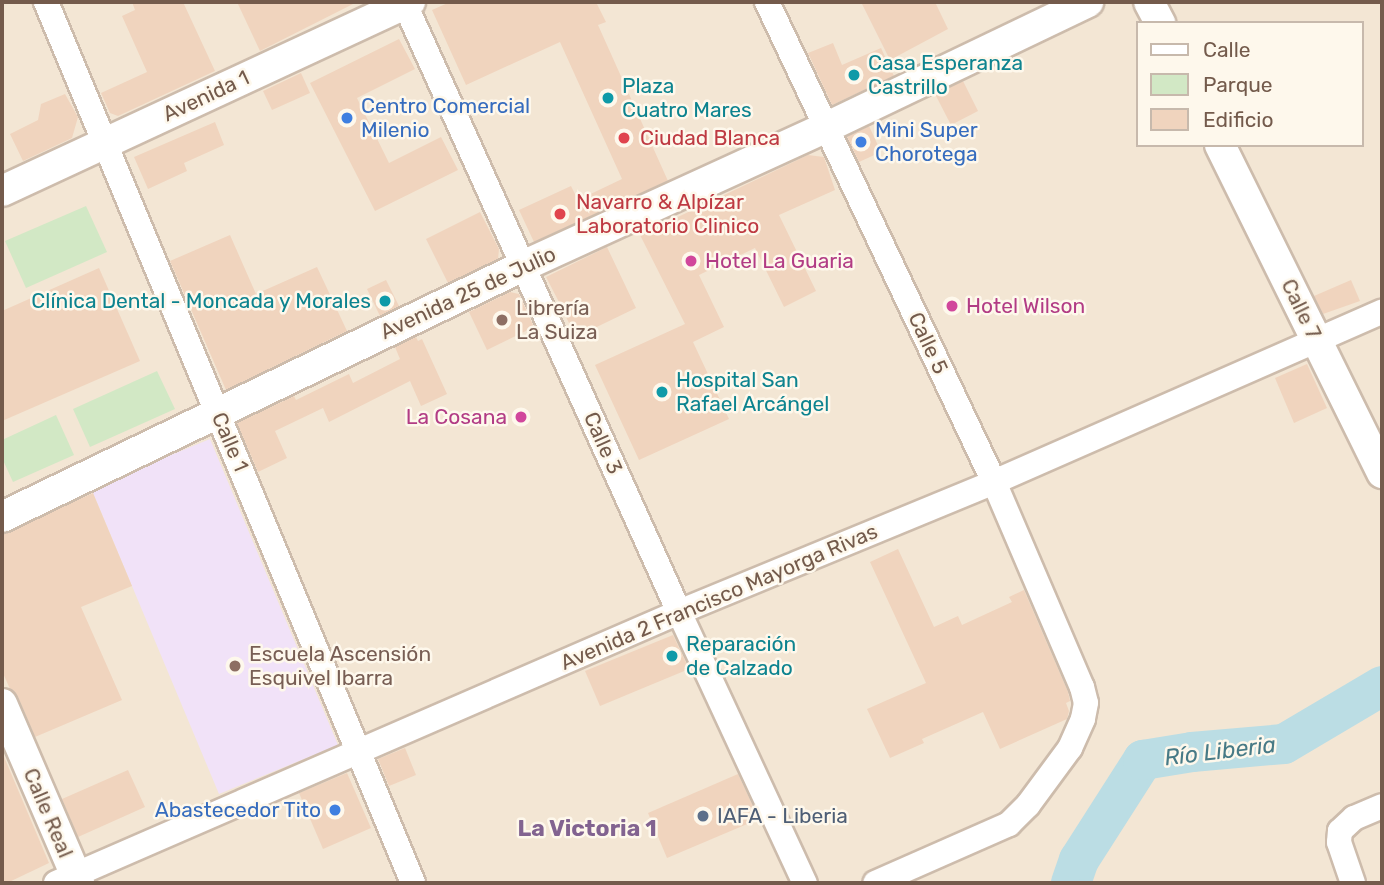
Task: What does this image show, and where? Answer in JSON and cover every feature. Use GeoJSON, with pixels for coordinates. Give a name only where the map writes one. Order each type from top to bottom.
{"type":"FeatureCollection","features":[{"type":"Feature","properties":{"kind":"street","name":"Calle 1"},"geometry":{"type":"LineString","coordinates":[[46,2],[413,883]]}},
{"type":"Feature","properties":{"kind":"street","name":"Calle 5"},"geometry":{"type":"LineString","coordinates":[[767,2],[994,482],[1082,687],[1086,703],[1083,719],[1070,748],[1028,805],[1009,824],[875,883]]}},
{"type":"Feature","properties":{"kind":"street","name":"Avenida 25 de Julio"},"geometry":{"type":"LineString","coordinates":[[2,517],[523,266],[825,128],[1088,2]]}},
{"type":"Feature","properties":{"kind":"street"},"geometry":{"type":"LineString","coordinates":[[1149,2],[1159,21]]}},
{"type":"Feature","properties":{"kind":"street","name":"Avenida 1"},"geometry":{"type":"LineString","coordinates":[[2,191],[406,3]]}},
{"type":"Feature","properties":{"kind":"street","name":"Calle 3"},"geometry":{"type":"LineString","coordinates":[[406,3],[679,612],[806,883]]}},
{"type":"Feature","properties":{"kind":"street","name":"Calle 7"},"geometry":{"type":"LineString","coordinates":[[1221,147],[1382,473]]}},
{"type":"Feature","properties":{"kind":"street","name":"Avenida 2 Francisco Mayorga Rivas"},"geometry":{"type":"LineString","coordinates":[[70,880],[679,612],[994,482],[1382,312]]}},
{"type":"Feature","properties":{"kind":"street","name":"Calle Real"},"geometry":{"type":"LineString","coordinates":[[2,704],[70,880]]}},
{"type":"Feature","properties":{"kind":"street"},"geometry":{"type":"LineString","coordinates":[[1353,883],[1339,842],[1340,831],[1354,817],[1382,806]]}},
{"type":"Feature","properties":{"kind":"shaded area"},"geometry":{"type":"Polygon","coordinates":[[[2,2],[1382,2],[1382,883],[2,883],[2,2]]]}},
{"type":"Feature","properties":{"kind":"shaded area","name":"Escuela Ascensión Esquivel Ibarra"},"geometry":{"type":"Polygon","coordinates":[[[210,439],[338,745],[219,794],[91,488],[210,439]]]}},
{"type":"Feature","properties":{"kind":"green space"},"geometry":{"type":"Polygon","coordinates":[[[86,206],[107,252],[26,288],[5,241],[86,206]]]}},
{"type":"Feature","properties":{"kind":"green space"},"geometry":{"type":"Polygon","coordinates":[[[157,371],[175,409],[90,447],[73,409],[157,371]]]}},
{"type":"Feature","properties":{"kind":"green space"},"geometry":{"type":"Polygon","coordinates":[[[56,415],[74,455],[13,482],[2,458],[2,440],[56,415]]]}},
{"type":"Feature","properties":{"kind":"building"},"geometry":{"type":"Polygon","coordinates":[[[132,2],[183,2],[215,71],[118,116],[110,113],[101,93],[147,72],[122,16],[135,10],[132,2]]]}},
{"type":"Feature","properties":{"kind":"building"},"geometry":{"type":"Polygon","coordinates":[[[237,2],[357,2],[260,51],[237,2]]]}},
{"type":"Feature","properties":{"kind":"building"},"geometry":{"type":"Polygon","coordinates":[[[450,2],[596,2],[606,22],[598,25],[668,181],[534,242],[519,210],[571,186],[578,200],[622,179],[560,42],[466,85],[432,10],[450,2]]]}},
{"type":"Feature","properties":{"kind":"building"},"geometry":{"type":"Polygon","coordinates":[[[861,2],[935,2],[948,29],[890,60],[861,2]]]}},
{"type":"Feature","properties":{"kind":"building","name":"Centro Comercial Milenio"},"geometry":{"type":"Polygon","coordinates":[[[399,39],[415,69],[357,98],[389,163],[441,137],[458,170],[375,211],[310,83],[399,39]]]}},
{"type":"Feature","properties":{"kind":"building","name":"Casa Esperanza Castrillo"},"geometry":{"type":"Polygon","coordinates":[[[833,43],[842,65],[881,48],[894,76],[832,105],[808,53],[833,43]]]}},
{"type":"Feature","properties":{"kind":"building"},"geometry":{"type":"Polygon","coordinates":[[[301,73],[310,93],[272,110],[263,91],[301,73]]]}},
{"type":"Feature","properties":{"kind":"building"},"geometry":{"type":"Polygon","coordinates":[[[963,81],[978,111],[951,125],[935,94],[963,81]]]}},
{"type":"Feature","properties":{"kind":"building"},"geometry":{"type":"Polygon","coordinates":[[[65,94],[78,117],[72,138],[23,161],[10,134],[38,120],[41,104],[65,94]]]}},
{"type":"Feature","properties":{"kind":"building"},"geometry":{"type":"Polygon","coordinates":[[[215,122],[224,145],[184,163],[187,171],[148,189],[134,157],[215,122]]]}},
{"type":"Feature","properties":{"kind":"building","name":"Mini Super Chorotega"},"geometry":{"type":"Polygon","coordinates":[[[869,126],[881,152],[859,162],[847,137],[869,126]]]}},
{"type":"Feature","properties":{"kind":"building"},"geometry":{"type":"Polygon","coordinates":[[[808,155],[824,157],[835,190],[779,215],[816,291],[784,307],[755,248],[699,275],[724,327],[693,342],[729,419],[639,460],[595,365],[685,324],[640,235],[808,155]]]}},
{"type":"Feature","properties":{"kind":"building"},"geometry":{"type":"Polygon","coordinates":[[[480,212],[499,249],[498,259],[448,283],[426,239],[480,212]]]}},
{"type":"Feature","properties":{"kind":"building"},"geometry":{"type":"Polygon","coordinates":[[[230,235],[256,294],[317,267],[347,331],[226,390],[170,261],[230,235]]]}},
{"type":"Feature","properties":{"kind":"building"},"geometry":{"type":"Polygon","coordinates":[[[607,247],[636,308],[576,337],[564,313],[561,314],[556,303],[560,304],[546,277],[607,247]]]}},
{"type":"Feature","properties":{"kind":"building"},"geometry":{"type":"Polygon","coordinates":[[[99,268],[140,361],[2,421],[2,311],[99,268]]]}},
{"type":"Feature","properties":{"kind":"building","name":"Clínica Dental - Moncada y Morales"},"geometry":{"type":"Polygon","coordinates":[[[386,280],[399,306],[380,316],[367,289],[386,280]]]}},
{"type":"Feature","properties":{"kind":"building"},"geometry":{"type":"Polygon","coordinates":[[[1351,280],[1360,301],[1323,314],[1314,296],[1351,280]]]}},
{"type":"Feature","properties":{"kind":"building","name":"Librería La Suiza"},"geometry":{"type":"Polygon","coordinates":[[[510,292],[519,294],[534,327],[487,350],[469,312],[510,292]]]}},
{"type":"Feature","properties":{"kind":"building"},"geometry":{"type":"Polygon","coordinates":[[[416,337],[418,341],[422,339],[447,394],[421,406],[410,381],[329,422],[323,408],[275,431],[287,458],[258,472],[237,423],[294,396],[296,400],[349,374],[353,383],[400,359],[395,347],[416,337]]]}},
{"type":"Feature","properties":{"kind":"building"},"geometry":{"type":"Polygon","coordinates":[[[1307,364],[1327,408],[1294,423],[1275,378],[1307,364]]]}},
{"type":"Feature","properties":{"kind":"building"},"geometry":{"type":"Polygon","coordinates":[[[93,493],[132,586],[81,607],[122,700],[35,737],[18,697],[10,689],[2,671],[2,534],[93,493]]]}},
{"type":"Feature","properties":{"kind":"building"},"geometry":{"type":"Polygon","coordinates":[[[898,549],[934,627],[958,616],[962,625],[1012,602],[1009,597],[1024,590],[1068,692],[1070,701],[1066,703],[1069,711],[1067,719],[1000,749],[983,712],[922,739],[924,743],[890,758],[867,709],[926,683],[870,562],[898,549]]]}},
{"type":"Feature","properties":{"kind":"building"},"geometry":{"type":"Polygon","coordinates":[[[673,635],[689,669],[600,706],[585,671],[673,635]]]}},
{"type":"Feature","properties":{"kind":"building"},"geometry":{"type":"Polygon","coordinates":[[[405,748],[416,775],[389,786],[378,759],[405,748]]]}},
{"type":"Feature","properties":{"kind":"building"},"geometry":{"type":"Polygon","coordinates":[[[2,752],[49,863],[7,883],[2,883],[2,752]]]}},
{"type":"Feature","properties":{"kind":"building"},"geometry":{"type":"Polygon","coordinates":[[[128,770],[145,807],[78,837],[62,799],[128,770]]]}},
{"type":"Feature","properties":{"kind":"building","name":"Abastecedor Tito"},"geometry":{"type":"Polygon","coordinates":[[[347,773],[371,828],[323,849],[299,793],[347,773]]]}},
{"type":"Feature","properties":{"kind":"building","name":"IAFA - Liberia"},"geometry":{"type":"Polygon","coordinates":[[[738,774],[759,819],[667,858],[648,813],[738,774]]]}},
{"type":"Feature","properties":{"kind":"waterway","name":"Río Liberia"},"geometry":{"type":"LineString","coordinates":[[1071,883],[1079,860],[1143,760],[1192,752],[1284,744],[1382,686]]}},
{"type":"Feature","properties":{"kind":"place","name":"Casa Esperanza Castrillo"},"geometry":{"type":"Point","coordinates":[854,75]}},
{"type":"Feature","properties":{"kind":"place","name":"Plaza Cuatro Mares"},"geometry":{"type":"Point","coordinates":[608,98]}},
{"type":"Feature","properties":{"kind":"place","name":"Centro Comercial Milenio"},"geometry":{"type":"Point","coordinates":[347,118]}},
{"type":"Feature","properties":{"kind":"place","name":"Ciudad Blanca"},"geometry":{"type":"Point","coordinates":[624,138]}},
{"type":"Feature","properties":{"kind":"place","name":"Mini Super Chorotega"},"geometry":{"type":"Point","coordinates":[861,142]}},
{"type":"Feature","properties":{"kind":"place","name":"Navarro & Alpízar Laboratorio Clinico"},"geometry":{"type":"Point","coordinates":[560,214]}},
{"type":"Feature","properties":{"kind":"place","name":"Hotel La Guaria"},"geometry":{"type":"Point","coordinates":[691,261]}},
{"type":"Feature","properties":{"kind":"place","name":"Clínica Dental - Moncada y Morales"},"geometry":{"type":"Point","coordinates":[385,301]}},
{"type":"Feature","properties":{"kind":"place","name":"Hotel Wilson"},"geometry":{"type":"Point","coordinates":[952,306]}},
{"type":"Feature","properties":{"kind":"place","name":"Librería La Suiza"},"geometry":{"type":"Point","coordinates":[502,320]}},
{"type":"Feature","properties":{"kind":"place","name":"Hospital San Rafael Arcángel"},"geometry":{"type":"Point","coordinates":[662,392]}},
{"type":"Feature","properties":{"kind":"place","name":"La Cosana"},"geometry":{"type":"Point","coordinates":[521,417]}},
{"type":"Feature","properties":{"kind":"place","name":"Reparación de Calzado"},"geometry":{"type":"Point","coordinates":[672,656]}},
{"type":"Feature","properties":{"kind":"place","name":"Escuela Ascensión Esquivel Ibarra"},"geometry":{"type":"Point","coordinates":[235,666]}},
{"type":"Feature","properties":{"kind":"place","name":"Abastecedor Tito"},"geometry":{"type":"Point","coordinates":[335,810]}},
{"type":"Feature","properties":{"kind":"place","name":"IAFA - Liberia"},"geometry":{"type":"Point","coordinates":[703,816]}},
{"type":"Feature","properties":{"kind":"district","name":"La Victoria 1"},"geometry":{"type":"Point","coordinates":[587,828]}}]}
